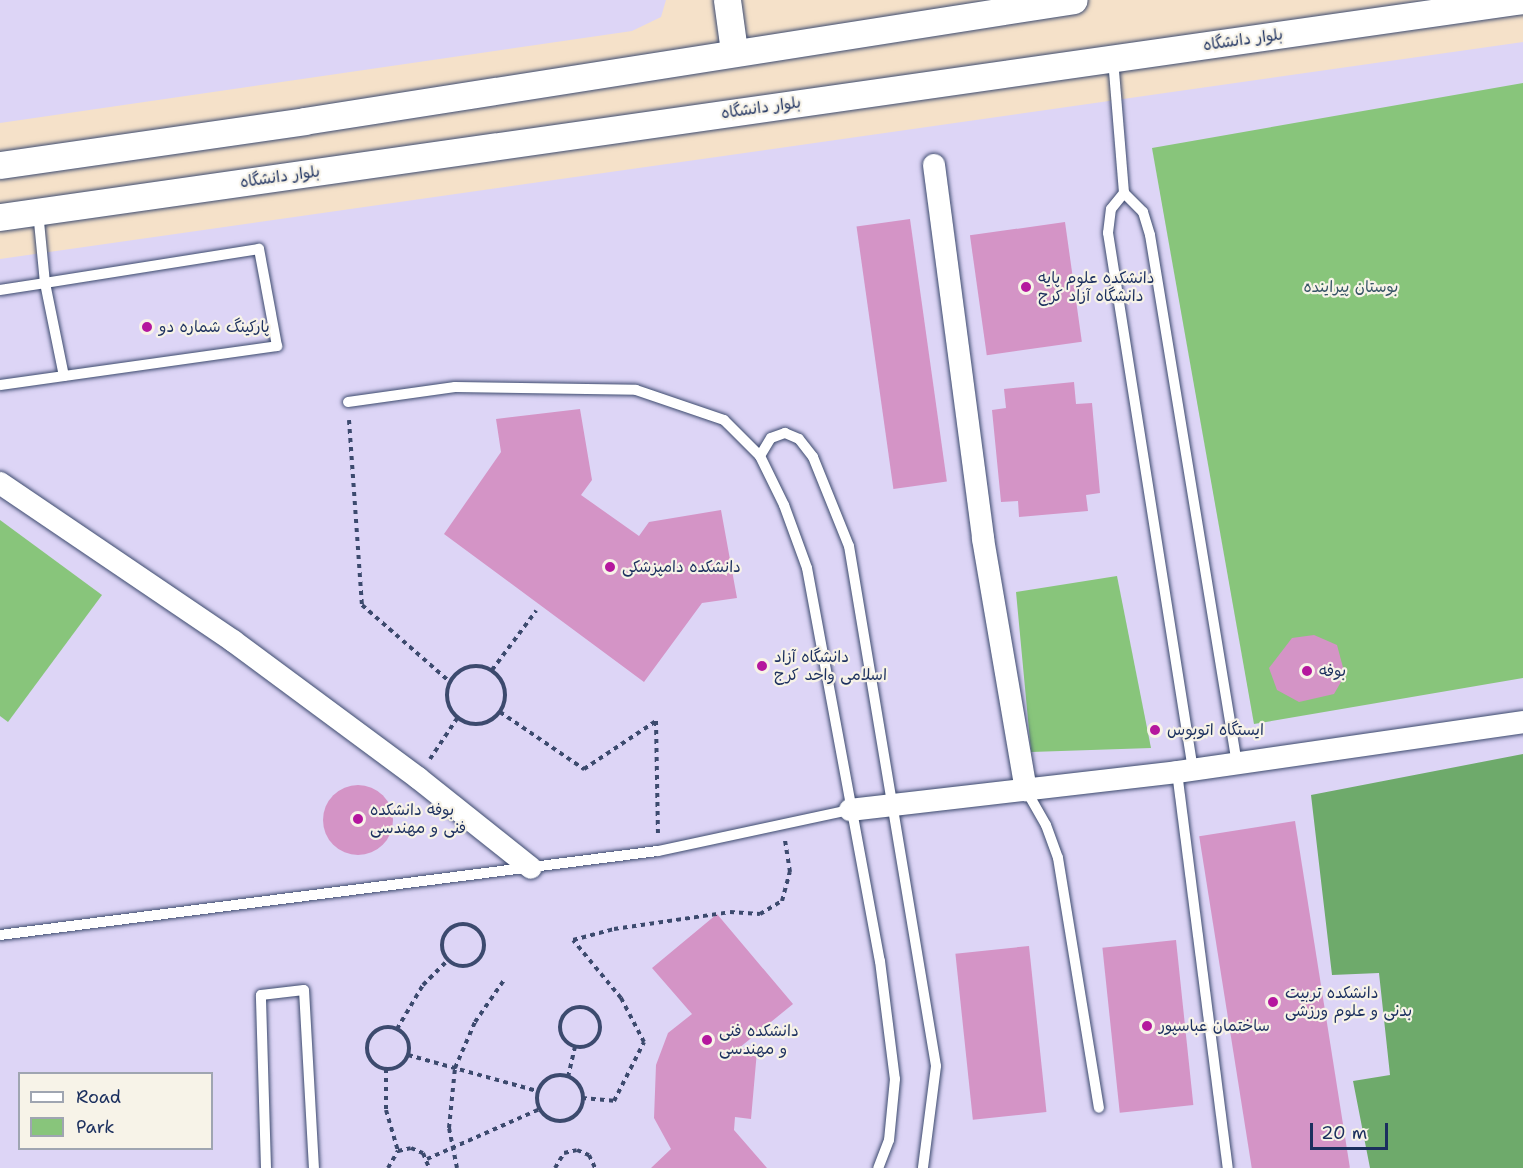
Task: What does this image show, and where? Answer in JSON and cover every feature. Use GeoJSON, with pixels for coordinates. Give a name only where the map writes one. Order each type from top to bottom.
{"type":"FeatureCollection","features":[{"type":"Feature","properties":{"kind":"street"},"geometry":{"type":"LineString","coordinates":[[727,0],[734,51]]}},
{"type":"Feature","properties":{"kind":"street"},"geometry":{"type":"LineString","coordinates":[[0,165],[316,120],[734,51],[1074,0]]}},
{"type":"Feature","properties":{"kind":"street","name":"بلوار دانشگاه"},"geometry":{"type":"LineString","coordinates":[[0,217],[1523,0]]}},
{"type":"Feature","properties":{"kind":"street"},"geometry":{"type":"LineString","coordinates":[[934,165],[983,539],[1026,790]]}},
{"type":"Feature","properties":{"kind":"street"},"geometry":{"type":"LineString","coordinates":[[0,483],[233,641],[418,778],[531,868]]}},
{"type":"Feature","properties":{"kind":"street"},"geometry":{"type":"LineString","coordinates":[[850,810],[1185,771],[1523,722]]}},
{"type":"Feature","properties":{"kind":"lane"},"geometry":{"type":"LineString","coordinates":[[1113,58],[1124,193],[1143,212],[1150,235],[1237,764]]}},
{"type":"Feature","properties":{"kind":"lane"},"geometry":{"type":"LineString","coordinates":[[1124,193],[1111,209],[1108,233],[1185,771],[1228,1168]]}},
{"type":"Feature","properties":{"kind":"lane"},"geometry":{"type":"LineString","coordinates":[[38,212],[45,283],[64,376]]}},
{"type":"Feature","properties":{"kind":"lane"},"geometry":{"type":"LineString","coordinates":[[0,290],[260,249],[277,346],[0,386]]}},
{"type":"Feature","properties":{"kind":"lane"},"geometry":{"type":"LineString","coordinates":[[348,402],[455,387],[636,390],[724,420],[760,456],[784,505],[807,568],[850,810],[880,960],[895,1079],[889,1140],[878,1168]]}},
{"type":"Feature","properties":{"kind":"lane"},"geometry":{"type":"LineString","coordinates":[[760,456],[771,438],[785,434],[799,439],[813,457],[831,496],[849,546],[936,1066],[923,1168]]}},
{"type":"Feature","properties":{"kind":"lane"},"geometry":{"type":"LineString","coordinates":[[1026,790],[1046,825],[1058,858],[1099,1108]]}},
{"type":"Feature","properties":{"kind":"lane"},"geometry":{"type":"LineString","coordinates":[[0,934],[658,851],[850,810]]}},
{"type":"Feature","properties":{"kind":"lane"},"geometry":{"type":"LineString","coordinates":[[266,1168],[261,994],[304,990],[314,1168]]}},
{"type":"Feature","properties":{"kind":"path"},"geometry":{"type":"LineString","coordinates":[[348,402],[362,605],[450,682]]}},
{"type":"Feature","properties":{"kind":"path"},"geometry":{"type":"LineString","coordinates":[[492,670],[536,611]]}},
{"type":"Feature","properties":{"kind":"path"},"geometry":{"type":"LineString","coordinates":[[474,665],[492,670],[499,677],[506,694],[500,712],[484,723],[458,717],[448,700],[450,682],[456,674],[474,665]]}},
{"type":"Feature","properties":{"kind":"path"},"geometry":{"type":"LineString","coordinates":[[500,712],[584,769],[656,722],[658,851]]}},
{"type":"Feature","properties":{"kind":"path"},"geometry":{"type":"LineString","coordinates":[[418,778],[458,717]]}},
{"type":"Feature","properties":{"kind":"path"},"geometry":{"type":"LineString","coordinates":[[582,1098],[614,1101],[644,1042],[621,998],[573,940],[614,929],[730,912],[760,914],[782,902],[790,872],[783,824]]}},
{"type":"Feature","properties":{"kind":"path"},"geometry":{"type":"LineString","coordinates":[[464,924],[477,930],[484,948],[478,960],[465,966],[448,960],[441,945],[446,932],[464,924]]}},
{"type":"Feature","properties":{"kind":"path"},"geometry":{"type":"LineString","coordinates":[[397,1029],[417,994],[448,960]]}},
{"type":"Feature","properties":{"kind":"path"},"geometry":{"type":"LineString","coordinates":[[457,1168],[452,1148],[449,1112],[455,1068],[475,1022],[504,980]]}},
{"type":"Feature","properties":{"kind":"path"},"geometry":{"type":"LineString","coordinates":[[586,1007],[597,1015],[599,1035],[591,1044],[575,1046],[562,1035],[560,1022],[573,1008],[586,1007]]}},
{"type":"Feature","properties":{"kind":"path"},"geometry":{"type":"LineString","coordinates":[[381,1028],[397,1029],[409,1041],[408,1055],[400,1065],[386,1069],[369,1057],[368,1042],[381,1028]]}},
{"type":"Feature","properties":{"kind":"path"},"geometry":{"type":"LineString","coordinates":[[568,1077],[575,1046]]}},
{"type":"Feature","properties":{"kind":"path"},"geometry":{"type":"LineString","coordinates":[[408,1055],[537,1092]]}},
{"type":"Feature","properties":{"kind":"path"},"geometry":{"type":"LineString","coordinates":[[386,1069],[386,1110],[398,1151]]}},
{"type":"Feature","properties":{"kind":"path"},"geometry":{"type":"LineString","coordinates":[[552,1076],[568,1077],[580,1087],[582,1098],[579,1109],[569,1119],[554,1120],[540,1109],[537,1092],[552,1076]]}},
{"type":"Feature","properties":{"kind":"path"},"geometry":{"type":"LineString","coordinates":[[427,1159],[540,1109]]}},
{"type":"Feature","properties":{"kind":"path"},"geometry":{"type":"LineString","coordinates":[[388,1168],[398,1151],[411,1148],[427,1159],[429,1168]]}},
{"type":"Feature","properties":{"kind":"path"},"geometry":{"type":"LineString","coordinates":[[555,1168],[564,1153],[577,1150],[589,1155],[595,1168]]}},
{"type":"Feature","properties":{"kind":"shaded area"},"geometry":{"type":"Polygon","coordinates":[[[0,0],[666,0],[661,17],[632,31],[0,123],[0,0]]]}},
{"type":"Feature","properties":{"kind":"shaded area","name":"دانشگاه آزاد اسلامی واحد کرج"},"geometry":{"type":"Polygon","coordinates":[[[1523,42],[1523,1168],[0,1168],[0,259],[1523,42]]]}},
{"type":"Feature","properties":{"kind":"green space","name":"بوستان پیراینده"},"geometry":{"type":"Polygon","coordinates":[[[1523,83],[1523,678],[1254,724],[1152,148],[1523,83]]]}},
{"type":"Feature","properties":{"kind":"green space"},"geometry":{"type":"Polygon","coordinates":[[[0,520],[102,595],[8,722],[0,716],[0,520]]]}},
{"type":"Feature","properties":{"kind":"green space"},"geometry":{"type":"Polygon","coordinates":[[[1117,576],[1151,748],[1031,752],[1016,592],[1117,576]]]}},
{"type":"Feature","properties":{"kind":"green space"},"geometry":{"type":"Polygon","coordinates":[[[1523,754],[1523,1168],[1370,1168],[1353,1081],[1390,1075],[1379,973],[1332,975],[1311,795],[1523,754]]]}},
{"type":"Feature","properties":{"kind":"building"},"geometry":{"type":"Polygon","coordinates":[[[910,219],[947,481],[893,489],[857,227],[910,219]]]}},
{"type":"Feature","properties":{"kind":"building","name":"دانشکده علوم پایه دانشگاه آزاد کرج"},"geometry":{"type":"Polygon","coordinates":[[[1065,222],[1082,342],[987,355],[970,235],[1065,222]]]}},
{"type":"Feature","properties":{"kind":"building"},"geometry":{"type":"Polygon","coordinates":[[[1074,382],[1076,404],[1092,403],[1100,493],[1086,495],[1088,511],[1019,517],[1018,501],[1001,502],[992,410],[1006,408],[1004,389],[1074,382]]]}},
{"type":"Feature","properties":{"kind":"building","name":"دانشکده دامپزشکی"},"geometry":{"type":"Polygon","coordinates":[[[580,409],[592,480],[581,495],[639,536],[649,522],[721,510],[737,598],[702,603],[644,682],[444,534],[501,452],[496,419],[580,409]]]}},
{"type":"Feature","properties":{"kind":"building","name":"بوفه"},"geometry":{"type":"Polygon","coordinates":[[[1314,635],[1337,645],[1345,675],[1334,694],[1299,702],[1277,690],[1269,668],[1292,638],[1314,635]]]}},
{"type":"Feature","properties":{"kind":"building","name":"بوفه دانشکده فنی و مهندسی"},"geometry":{"type":"Polygon","coordinates":[[[358,785],[371,788],[383,795],[390,807],[393,820],[390,833],[383,845],[371,852],[358,855],[345,852],[333,845],[326,833],[323,820],[326,807],[333,795],[345,788],[358,785]]]}},
{"type":"Feature","properties":{"kind":"building","name":"دانشکده تربیت بدنی و علوم ورزشی"},"geometry":{"type":"Polygon","coordinates":[[[1295,821],[1350,1168],[1252,1168],[1199,836],[1295,821]]]}},
{"type":"Feature","properties":{"kind":"building","name":"دانشکده فنی و مهندسی"},"geometry":{"type":"Polygon","coordinates":[[[717,914],[793,1004],[739,1048],[757,1051],[751,1119],[735,1117],[734,1130],[767,1168],[651,1168],[671,1149],[654,1118],[656,1065],[668,1033],[692,1014],[652,968],[717,914]]]}},
{"type":"Feature","properties":{"kind":"building","name":"ساختمان عباسپور"},"geometry":{"type":"Polygon","coordinates":[[[1176,940],[1193,1105],[1120,1113],[1102,948],[1176,940]]]}},
{"type":"Feature","properties":{"kind":"building"},"geometry":{"type":"Polygon","coordinates":[[[1029,946],[1046,1112],[973,1120],[955,954],[1029,946]]]}},
{"type":"Feature","properties":{"kind":"place","name":"دانشکده علوم پایه دانشگاه آزاد کرج"},"geometry":{"type":"Point","coordinates":[1026,287]}},
{"type":"Feature","properties":{"kind":"place","name":"پارکینگ شماره دو"},"geometry":{"type":"Point","coordinates":[147,327]}},
{"type":"Feature","properties":{"kind":"place","name":"دانشکده دامپزشکی"},"geometry":{"type":"Point","coordinates":[610,567]}},
{"type":"Feature","properties":{"kind":"place","name":"دانشگاه آزاد اسلامی واحد کرج"},"geometry":{"type":"Point","coordinates":[762,666]}},
{"type":"Feature","properties":{"kind":"place","name":"بوفه"},"geometry":{"type":"Point","coordinates":[1307,671]}},
{"type":"Feature","properties":{"kind":"place","name":"ایستگاه اتوبوس"},"geometry":{"type":"Point","coordinates":[1155,730]}},
{"type":"Feature","properties":{"kind":"place","name":"بوفه دانشکده فنی و مهندسی"},"geometry":{"type":"Point","coordinates":[358,819]}},
{"type":"Feature","properties":{"kind":"place","name":"دانشکده تربیت بدنی و علوم ورزشی"},"geometry":{"type":"Point","coordinates":[1273,1002]}},
{"type":"Feature","properties":{"kind":"place","name":"ساختمان عباسپور"},"geometry":{"type":"Point","coordinates":[1147,1026]}},
{"type":"Feature","properties":{"kind":"place","name":"دانشکده فنی و مهندسی"},"geometry":{"type":"Point","coordinates":[707,1040]}}]}
